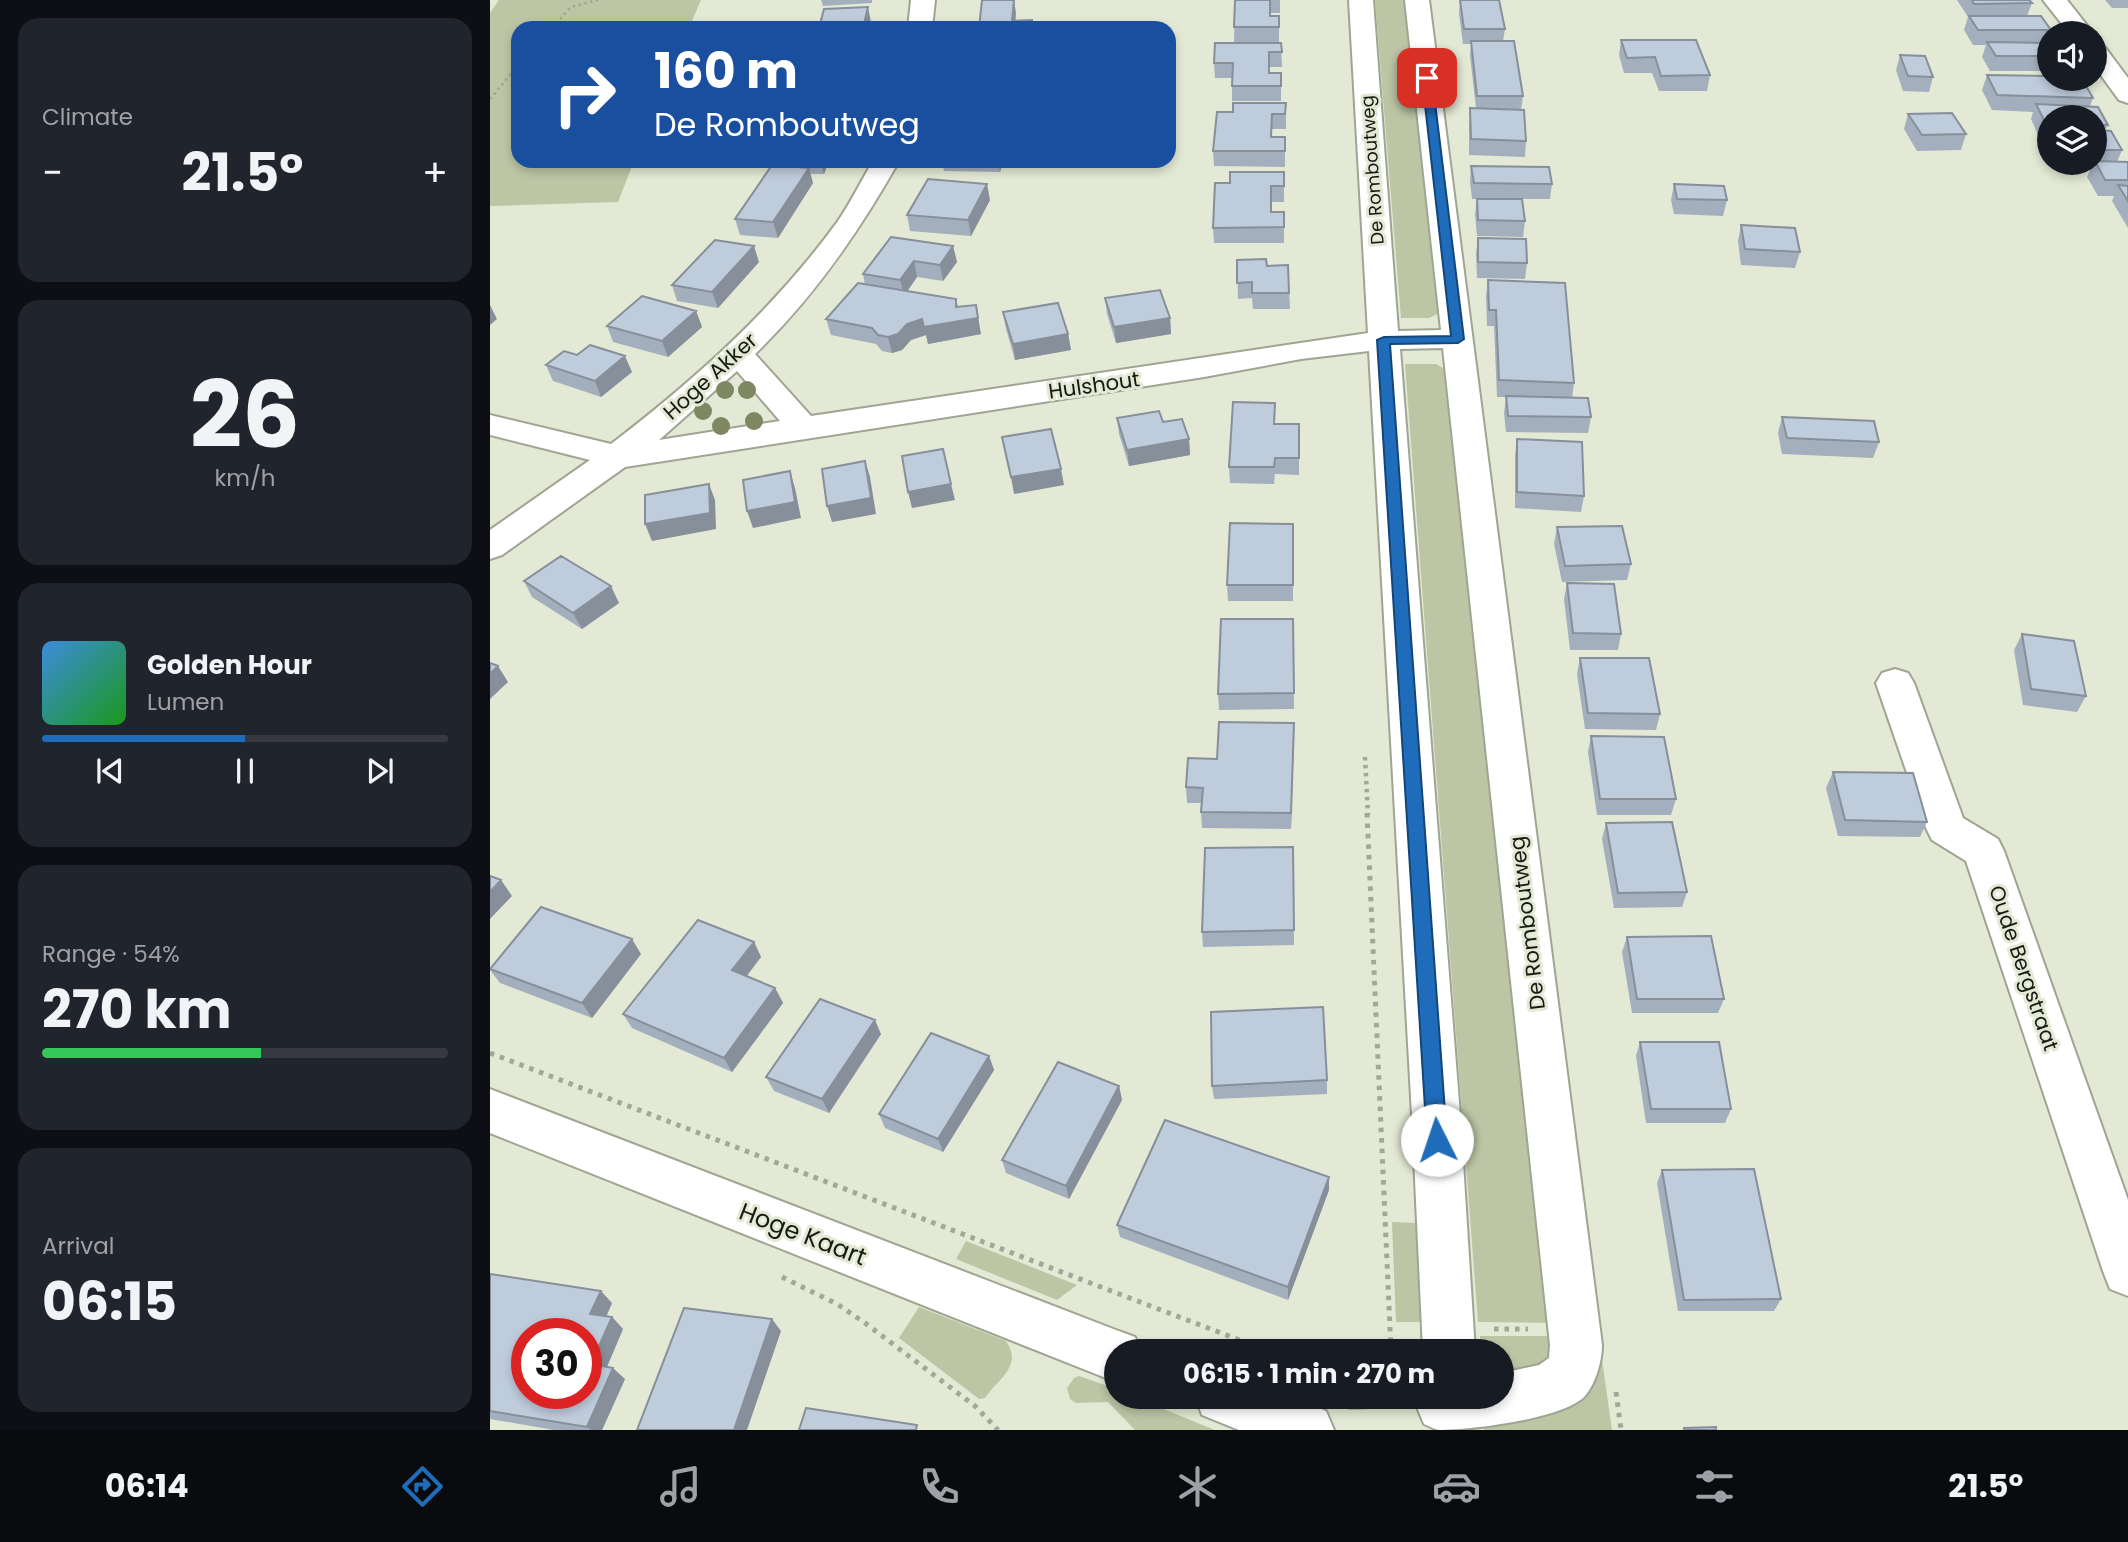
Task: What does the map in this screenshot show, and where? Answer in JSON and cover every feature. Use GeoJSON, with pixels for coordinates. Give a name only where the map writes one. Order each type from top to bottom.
{"type":"FeatureCollection","features":[{"type":"Feature","properties":{"kind":"street"},"geometry":{"type":"LineString","coordinates":[[921,21],[923,0]]}},
{"type":"Feature","properties":{"kind":"street","name":"De Romboutweg"},"geometry":{"type":"LineString","coordinates":[[1361,0],[1448,1339]]}},
{"type":"Feature","properties":{"kind":"street","name":"De Romboutweg"},"geometry":{"type":"LineString","coordinates":[[1418,0],[1576,1345],[1573,1368],[1564,1380],[1547,1389],[1442,1410]]}},
{"type":"Feature","properties":{"kind":"street"},"geometry":{"type":"LineString","coordinates":[[2055,0],[2072,21]]}},
{"type":"Feature","properties":{"kind":"street"},"geometry":{"type":"LineString","coordinates":[[2107,67],[2128,96]]}},
{"type":"Feature","properties":{"kind":"street","name":"Hoge Akker"},"geometry":{"type":"LineString","coordinates":[[490,547],[620,457],[738,353],[786,305],[829,252],[856,216],[882,168]]}},
{"type":"Feature","properties":{"kind":"street"},"geometry":{"type":"LineString","coordinates":[[1384,340],[1458,339]]}},
{"type":"Feature","properties":{"kind":"street","name":"Hulshout"},"geometry":{"type":"LineString","coordinates":[[490,425],[620,457],[803,427],[1204,369],[1301,350],[1384,340]]}},
{"type":"Feature","properties":{"kind":"street"},"geometry":{"type":"LineString","coordinates":[[738,353],[803,427]]}},
{"type":"Feature","properties":{"kind":"street","name":"Oude Bergstraat"},"geometry":{"type":"LineString","coordinates":[[1895,683],[1946,828],[1983,851],[2128,1272]]}},
{"type":"Feature","properties":{"kind":"street","name":"Hoge Kaart"},"geometry":{"type":"LineString","coordinates":[[490,1111],[1104,1351]]}},
{"type":"Feature","properties":{"kind":"street"},"geometry":{"type":"LineString","coordinates":[[1254,1409],[1307,1430]]}},
{"type":"Feature","properties":{"kind":"path"},"geometry":{"type":"LineString","coordinates":[[558,21],[571,7],[598,0]]}},
{"type":"Feature","properties":{"kind":"path"},"geometry":{"type":"LineString","coordinates":[[490,99],[511,74]]}},
{"type":"Feature","properties":{"kind":"path"},"geometry":{"type":"LineString","coordinates":[[1365,743],[1390,1339]]}},
{"type":"Feature","properties":{"kind":"path"},"geometry":{"type":"LineString","coordinates":[[490,1052],[1237,1339]]}},
{"type":"Feature","properties":{"kind":"path"},"geometry":{"type":"LineString","coordinates":[[769,1272],[837,1304],[866,1323],[975,1406],[998,1430]]}},
{"type":"Feature","properties":{"kind":"path"},"geometry":{"type":"LineString","coordinates":[[1479,1329],[1531,1329]]}},
{"type":"Feature","properties":{"kind":"green space"},"geometry":{"type":"Polygon","coordinates":[[[499,0],[701,0],[692,21],[511,21],[511,168],[631,168],[618,202],[490,206],[490,13],[499,0]]]}},
{"type":"Feature","properties":{"kind":"green space"},"geometry":{"type":"Polygon","coordinates":[[[1375,0],[1409,0],[1444,311],[1429,318],[1401,318],[1375,0]]]}},
{"type":"Feature","properties":{"kind":"green space"},"geometry":{"type":"Polygon","coordinates":[[[1405,364],[1436,364],[1450,372],[1556,1323],[1478,1322],[1405,364]]]}},
{"type":"Feature","properties":{"kind":"green space"},"geometry":{"type":"Polygon","coordinates":[[[1392,1222],[1417,1223],[1423,1322],[1396,1322],[1392,1222]]]}},
{"type":"Feature","properties":{"kind":"green space"},"geometry":{"type":"Polygon","coordinates":[[[966,1241],[1077,1285],[1057,1300],[956,1259],[966,1241]]]}},
{"type":"Feature","properties":{"kind":"green space"},"geometry":{"type":"Polygon","coordinates":[[[919,1307],[1006,1341],[1011,1350],[1011,1365],[985,1398],[979,1399],[899,1338],[919,1307]]]}},
{"type":"Feature","properties":{"kind":"green space"},"geometry":{"type":"Polygon","coordinates":[[[1480,1336],[1557,1336],[1555,1353],[1538,1369],[1514,1374],[1514,1339],[1480,1339],[1480,1336]]]}},
{"type":"Feature","properties":{"kind":"green space"},"geometry":{"type":"Polygon","coordinates":[[[1599,1338],[1612,1430],[1484,1430],[1485,1426],[1507,1409],[1514,1409],[1514,1404],[1599,1338]]]}},
{"type":"Feature","properties":{"kind":"green space"},"geometry":{"type":"Polygon","coordinates":[[[1079,1376],[1104,1385],[1104,1402],[1076,1403],[1070,1399],[1067,1388],[1074,1378],[1079,1376]]]}},
{"type":"Feature","properties":{"kind":"green space"},"geometry":{"type":"Polygon","coordinates":[[[1115,1409],[1163,1409],[1215,1430],[1135,1430],[1115,1409]]]}},
{"type":"Feature","properties":{"kind":"building"},"geometry":{"type":"Polygon","coordinates":[[[982,0],[1014,0],[1012,21],[980,21],[982,0]]]}},
{"type":"Feature","properties":{"kind":"building"},"geometry":{"type":"Polygon","coordinates":[[[1235,0],[1270,0],[1270,16],[1279,16],[1279,27],[1234,27],[1235,0]]]}},
{"type":"Feature","properties":{"kind":"building"},"geometry":{"type":"Polygon","coordinates":[[[1460,0],[1499,0],[1505,29],[1464,29],[1460,0]]]}},
{"type":"Feature","properties":{"kind":"building"},"geometry":{"type":"Polygon","coordinates":[[[1972,0],[2029,0],[2032,3],[1974,4],[1972,0]]]}},
{"type":"Feature","properties":{"kind":"building"},"geometry":{"type":"Polygon","coordinates":[[[868,7],[865,21],[821,21],[824,9],[868,7]]]}},
{"type":"Feature","properties":{"kind":"building"},"geometry":{"type":"Polygon","coordinates":[[[1969,16],[2041,16],[2045,21],[2037,21],[2037,30],[1978,30],[1969,16]]]}},
{"type":"Feature","properties":{"kind":"building"},"geometry":{"type":"Polygon","coordinates":[[[1621,40],[1696,40],[1710,75],[1661,76],[1655,57],[1627,58],[1621,40]]]}},
{"type":"Feature","properties":{"kind":"building"},"geometry":{"type":"Polygon","coordinates":[[[1471,41],[1514,41],[1523,96],[1477,96],[1471,41]]]}},
{"type":"Feature","properties":{"kind":"building"},"geometry":{"type":"Polygon","coordinates":[[[1987,42],[2037,43],[2037,56],[1996,56],[1987,42]]]}},
{"type":"Feature","properties":{"kind":"building"},"geometry":{"type":"Polygon","coordinates":[[[1215,43],[1281,43],[1282,52],[1269,52],[1269,73],[1281,73],[1281,86],[1232,86],[1233,63],[1214,63],[1215,43]]]}},
{"type":"Feature","properties":{"kind":"building"},"geometry":{"type":"Polygon","coordinates":[[[1900,55],[1925,56],[1933,77],[1908,76],[1900,55]]]}},
{"type":"Feature","properties":{"kind":"building"},"geometry":{"type":"Polygon","coordinates":[[[1987,75],[2037,76],[2037,91],[2089,91],[2093,98],[1997,95],[1987,75]]]}},
{"type":"Feature","properties":{"kind":"building"},"geometry":{"type":"Polygon","coordinates":[[[1233,103],[1286,103],[1285,114],[1272,114],[1271,137],[1285,137],[1285,151],[1213,151],[1217,112],[1233,112],[1233,103]]]}},
{"type":"Feature","properties":{"kind":"building"},"geometry":{"type":"Polygon","coordinates":[[[1470,108],[1524,110],[1526,141],[1471,139],[1470,108]]]}},
{"type":"Feature","properties":{"kind":"building"},"geometry":{"type":"Polygon","coordinates":[[[1952,113],[1966,134],[1922,135],[1908,114],[1952,113]]]}},
{"type":"Feature","properties":{"kind":"building"},"geometry":{"type":"Polygon","coordinates":[[[2107,131],[2111,131],[2122,150],[2107,150],[2107,131]]]}},
{"type":"Feature","properties":{"kind":"building"},"geometry":{"type":"Polygon","coordinates":[[[2107,161],[2128,162],[2128,180],[2105,180],[2102,175],[2107,175],[2107,161]]]}},
{"type":"Feature","properties":{"kind":"building"},"geometry":{"type":"Polygon","coordinates":[[[1471,166],[1549,167],[1552,184],[1474,183],[1471,166]]]}},
{"type":"Feature","properties":{"kind":"building"},"geometry":{"type":"Polygon","coordinates":[[[770,168],[809,168],[773,222],[735,219],[770,168]]]}},
{"type":"Feature","properties":{"kind":"building"},"geometry":{"type":"Polygon","coordinates":[[[1230,172],[1284,172],[1284,186],[1271,186],[1271,212],[1284,212],[1284,227],[1213,228],[1215,183],[1230,183],[1230,172]]]}},
{"type":"Feature","properties":{"kind":"building"},"geometry":{"type":"Polygon","coordinates":[[[928,179],[987,184],[968,220],[907,215],[928,179]]]}},
{"type":"Feature","properties":{"kind":"building"},"geometry":{"type":"Polygon","coordinates":[[[1674,184],[1724,186],[1727,200],[1677,199],[1674,184]]]}},
{"type":"Feature","properties":{"kind":"building"},"geometry":{"type":"Polygon","coordinates":[[[2118,185],[2128,186],[2128,201],[2118,185]]]}},
{"type":"Feature","properties":{"kind":"building"},"geometry":{"type":"Polygon","coordinates":[[[1477,199],[1522,199],[1525,221],[1478,220],[1477,199]]]}},
{"type":"Feature","properties":{"kind":"building"},"geometry":{"type":"Polygon","coordinates":[[[1741,225],[1795,228],[1800,252],[1745,249],[1741,225]]]}},
{"type":"Feature","properties":{"kind":"building"},"geometry":{"type":"Polygon","coordinates":[[[891,237],[953,246],[940,265],[914,261],[900,280],[863,274],[891,237]]]}},
{"type":"Feature","properties":{"kind":"building"},"geometry":{"type":"Polygon","coordinates":[[[1478,238],[1526,239],[1527,263],[1478,262],[1478,238]]]}},
{"type":"Feature","properties":{"kind":"building"},"geometry":{"type":"Polygon","coordinates":[[[715,240],[754,246],[712,292],[672,285],[715,240]]]}},
{"type":"Feature","properties":{"kind":"building"},"geometry":{"type":"Polygon","coordinates":[[[1266,259],[1267,266],[1288,265],[1289,293],[1252,293],[1252,282],[1237,283],[1237,260],[1266,259]]]}},
{"type":"Feature","properties":{"kind":"building"},"geometry":{"type":"Polygon","coordinates":[[[1488,280],[1565,283],[1574,383],[1499,380],[1496,310],[1489,310],[1488,280]]]}},
{"type":"Feature","properties":{"kind":"building"},"geometry":{"type":"Polygon","coordinates":[[[858,283],[956,299],[956,307],[976,305],[978,318],[924,327],[922,319],[907,324],[898,334],[888,337],[878,335],[872,328],[826,319],[858,283]]]}},
{"type":"Feature","properties":{"kind":"building"},"geometry":{"type":"Polygon","coordinates":[[[1160,290],[1170,318],[1114,327],[1105,298],[1160,290]]]}},
{"type":"Feature","properties":{"kind":"building"},"geometry":{"type":"Polygon","coordinates":[[[642,296],[696,311],[662,341],[607,326],[642,296]]]}},
{"type":"Feature","properties":{"kind":"building"},"geometry":{"type":"Polygon","coordinates":[[[1058,303],[1068,334],[1013,344],[1003,312],[1058,303]]]}},
{"type":"Feature","properties":{"kind":"building"},"geometry":{"type":"Polygon","coordinates":[[[590,345],[625,356],[595,381],[546,365],[564,351],[577,355],[590,345]]]}},
{"type":"Feature","properties":{"kind":"building"},"geometry":{"type":"Polygon","coordinates":[[[1506,396],[1588,398],[1591,417],[1508,416],[1506,396]]]}},
{"type":"Feature","properties":{"kind":"building"},"geometry":{"type":"Polygon","coordinates":[[[1233,402],[1275,403],[1274,424],[1299,424],[1299,458],[1275,458],[1274,467],[1229,467],[1233,402]]]}},
{"type":"Feature","properties":{"kind":"building"},"geometry":{"type":"Polygon","coordinates":[[[1159,411],[1163,422],[1182,419],[1189,439],[1127,450],[1117,418],[1159,411]]]}},
{"type":"Feature","properties":{"kind":"building"},"geometry":{"type":"Polygon","coordinates":[[[1782,417],[1874,421],[1879,442],[1787,438],[1782,417]]]}},
{"type":"Feature","properties":{"kind":"building"},"geometry":{"type":"Polygon","coordinates":[[[1051,429],[1061,469],[1011,477],[1002,437],[1051,429]]]}},
{"type":"Feature","properties":{"kind":"building"},"geometry":{"type":"Polygon","coordinates":[[[1517,439],[1582,442],[1584,496],[1517,492],[1517,439]]]}},
{"type":"Feature","properties":{"kind":"building"},"geometry":{"type":"Polygon","coordinates":[[[943,449],[951,484],[908,492],[902,456],[943,449]]]}},
{"type":"Feature","properties":{"kind":"building"},"geometry":{"type":"Polygon","coordinates":[[[865,461],[871,498],[827,506],[822,469],[865,461]]]}},
{"type":"Feature","properties":{"kind":"building"},"geometry":{"type":"Polygon","coordinates":[[[790,471],[795,502],[747,511],[743,480],[790,471]]]}},
{"type":"Feature","properties":{"kind":"building"},"geometry":{"type":"Polygon","coordinates":[[[709,484],[710,513],[645,524],[645,495],[709,484]]]}},
{"type":"Feature","properties":{"kind":"building"},"geometry":{"type":"Polygon","coordinates":[[[1230,523],[1293,524],[1293,585],[1227,585],[1230,523]]]}},
{"type":"Feature","properties":{"kind":"building"},"geometry":{"type":"Polygon","coordinates":[[[1622,526],[1631,564],[1565,566],[1557,527],[1622,526]]]}},
{"type":"Feature","properties":{"kind":"building"},"geometry":{"type":"Polygon","coordinates":[[[561,556],[611,586],[573,613],[524,581],[561,556]]]}},
{"type":"Feature","properties":{"kind":"building"},"geometry":{"type":"Polygon","coordinates":[[[1567,583],[1614,584],[1621,634],[1573,633],[1567,583]]]}},
{"type":"Feature","properties":{"kind":"building"},"geometry":{"type":"Polygon","coordinates":[[[1221,619],[1293,619],[1294,693],[1218,694],[1221,619]]]}},
{"type":"Feature","properties":{"kind":"building"},"geometry":{"type":"Polygon","coordinates":[[[2022,634],[2074,641],[2086,696],[2031,689],[2022,634]]]}},
{"type":"Feature","properties":{"kind":"building"},"geometry":{"type":"Polygon","coordinates":[[[1580,658],[1649,658],[1660,714],[1588,713],[1580,658]]]}},
{"type":"Feature","properties":{"kind":"building"},"geometry":{"type":"Polygon","coordinates":[[[490,663],[498,666],[490,674],[490,663]]]}},
{"type":"Feature","properties":{"kind":"building"},"geometry":{"type":"Polygon","coordinates":[[[1219,722],[1294,723],[1291,813],[1201,812],[1203,788],[1186,787],[1188,758],[1217,759],[1219,722]]]}},
{"type":"Feature","properties":{"kind":"building"},"geometry":{"type":"Polygon","coordinates":[[[1591,736],[1664,737],[1676,799],[1600,799],[1591,736]]]}},
{"type":"Feature","properties":{"kind":"building"},"geometry":{"type":"Polygon","coordinates":[[[1833,772],[1913,773],[1927,822],[1845,820],[1833,772]]]}},
{"type":"Feature","properties":{"kind":"building"},"geometry":{"type":"Polygon","coordinates":[[[1672,822],[1687,892],[1618,893],[1606,823],[1672,822]]]}},
{"type":"Feature","properties":{"kind":"building"},"geometry":{"type":"Polygon","coordinates":[[[1293,847],[1294,930],[1202,932],[1205,848],[1293,847]]]}},
{"type":"Feature","properties":{"kind":"building"},"geometry":{"type":"Polygon","coordinates":[[[490,876],[501,880],[490,892],[490,876]]]}},
{"type":"Feature","properties":{"kind":"building"},"geometry":{"type":"Polygon","coordinates":[[[541,907],[632,939],[582,1003],[490,969],[541,907]]]}},
{"type":"Feature","properties":{"kind":"building"},"geometry":{"type":"Polygon","coordinates":[[[698,920],[754,942],[732,970],[775,988],[724,1058],[623,1014],[698,920]]]}},
{"type":"Feature","properties":{"kind":"building"},"geometry":{"type":"Polygon","coordinates":[[[1711,936],[1724,999],[1637,999],[1627,937],[1711,936]]]}},
{"type":"Feature","properties":{"kind":"building"},"geometry":{"type":"Polygon","coordinates":[[[820,999],[875,1020],[822,1099],[766,1077],[820,999]]]}},
{"type":"Feature","properties":{"kind":"building"},"geometry":{"type":"Polygon","coordinates":[[[1323,1007],[1327,1080],[1212,1086],[1211,1012],[1323,1007]]]}},
{"type":"Feature","properties":{"kind":"building"},"geometry":{"type":"Polygon","coordinates":[[[931,1033],[989,1056],[938,1139],[879,1114],[931,1033]]]}},
{"type":"Feature","properties":{"kind":"building"},"geometry":{"type":"Polygon","coordinates":[[[1640,1042],[1719,1042],[1731,1109],[1651,1109],[1640,1042]]]}},
{"type":"Feature","properties":{"kind":"building"},"geometry":{"type":"Polygon","coordinates":[[[1058,1062],[1119,1086],[1066,1186],[1002,1160],[1058,1062]]]}},
{"type":"Feature","properties":{"kind":"building"},"geometry":{"type":"Polygon","coordinates":[[[1165,1120],[1329,1177],[1288,1287],[1117,1225],[1165,1120]]]}},
{"type":"Feature","properties":{"kind":"building"},"geometry":{"type":"Polygon","coordinates":[[[1754,1169],[1781,1299],[1684,1300],[1662,1170],[1754,1169]]]}},
{"type":"Feature","properties":{"kind":"building"},"geometry":{"type":"Polygon","coordinates":[[[490,1274],[601,1291],[590,1314],[612,1317],[602,1339],[602,1318],[511,1318],[511,1409],[595,1409],[587,1427],[490,1411],[490,1274]]]}},
{"type":"Feature","properties":{"kind":"building"},"geometry":{"type":"Polygon","coordinates":[[[684,1308],[772,1319],[734,1430],[637,1430],[684,1308]]]}},
{"type":"Feature","properties":{"kind":"building"},"geometry":{"type":"Polygon","coordinates":[[[602,1366],[613,1368],[602,1393],[602,1366]]]}},
{"type":"Feature","properties":{"kind":"building"},"geometry":{"type":"Polygon","coordinates":[[[806,1408],[917,1425],[916,1430],[799,1430],[806,1408]]]}},
{"type":"Feature","properties":{"kind":"building"},"geometry":{"type":"Polygon","coordinates":[[[1716,1427],[1716,1430],[1684,1430],[1684,1428],[1716,1427]]]}},
{"type":"Feature","properties":{"kind":"route"},"geometry":{"type":"LineString","coordinates":[[1427,78],[1458,339],[1384,340],[1437,1140]]}}]}
